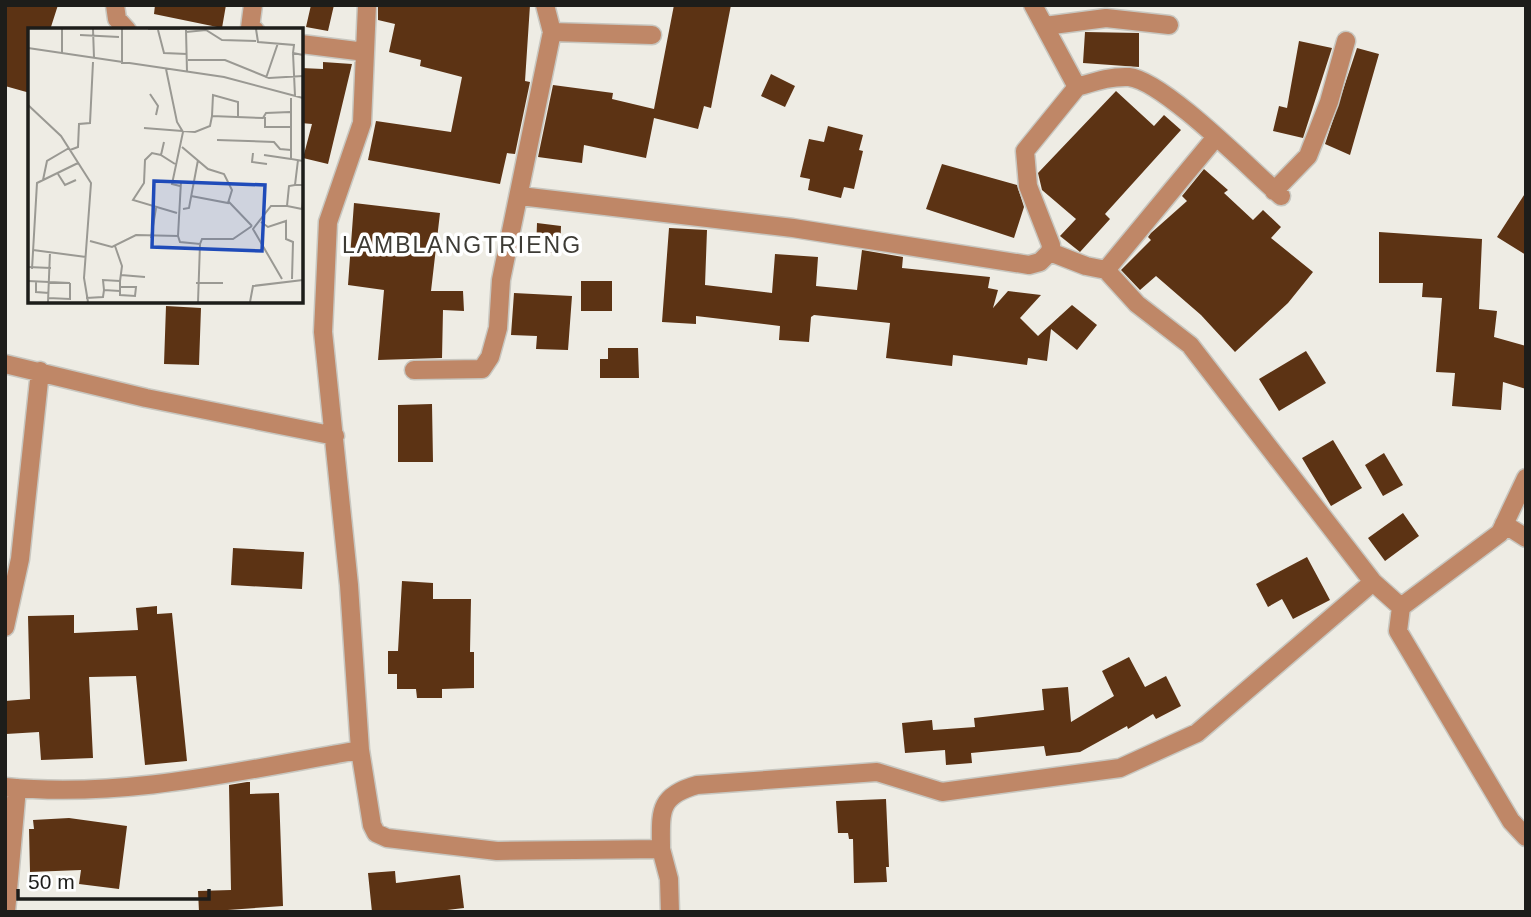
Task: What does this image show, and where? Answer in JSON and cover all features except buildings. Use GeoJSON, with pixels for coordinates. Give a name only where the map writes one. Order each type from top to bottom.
{"type":"FeatureCollection","features":[{"type":"Feature","properties":{"kind":"street"},"geometry":{"type":"LineString","coordinates":[[115,5],[117,19],[125,28]]}},
{"type":"Feature","properties":{"kind":"street"},"geometry":{"type":"LineString","coordinates":[[252,28],[253,5]]}},
{"type":"Feature","properties":{"kind":"street"},"geometry":{"type":"LineString","coordinates":[[367,5],[362,123],[328,222],[323,332],[335,436],[360,750],[372,825],[376,833],[387,838],[497,850],[661,849]]}},
{"type":"Feature","properties":{"kind":"street"},"geometry":{"type":"LineString","coordinates":[[414,370],[482,369],[490,357],[498,328],[501,280],[552,32],[545,5]]}},
{"type":"Feature","properties":{"kind":"street"},"geometry":{"type":"LineString","coordinates":[[1033,5],[1077,87]]}},
{"type":"Feature","properties":{"kind":"street"},"geometry":{"type":"LineString","coordinates":[[1045,26],[1105,18],[1169,25]]}},
{"type":"Feature","properties":{"kind":"street"},"geometry":{"type":"LineString","coordinates":[[552,32],[652,35]]}},
{"type":"Feature","properties":{"kind":"street"},"geometry":{"type":"LineString","coordinates":[[520,196],[793,228],[1029,265],[1040,262],[1050,252],[1051,245],[1028,186],[1024,151],[1077,87],[1108,78],[1132,77],[1180,105],[1278,193],[1308,156],[1329,102],[1346,41]]}},
{"type":"Feature","properties":{"kind":"street"},"geometry":{"type":"LineString","coordinates":[[303,44],[365,52]]}},
{"type":"Feature","properties":{"kind":"street"},"geometry":{"type":"LineString","coordinates":[[1106,270],[1216,137]]}},
{"type":"Feature","properties":{"kind":"street"},"geometry":{"type":"LineString","coordinates":[[1050,252],[1086,266],[1106,270],[1138,304],[1190,345],[1373,582],[1401,607]]}},
{"type":"Feature","properties":{"kind":"street"},"geometry":{"type":"LineString","coordinates":[[5,364],[146,398],[335,436]]}},
{"type":"Feature","properties":{"kind":"street"},"geometry":{"type":"LineString","coordinates":[[5,627],[20,559],[40,371]]}},
{"type":"Feature","properties":{"kind":"street"},"geometry":{"type":"LineString","coordinates":[[1526,478],[1500,533],[1401,607],[1398,631],[1511,821],[1526,837]]}},
{"type":"Feature","properties":{"kind":"street"},"geometry":{"type":"LineString","coordinates":[[1504,524],[1526,538]]}},
{"type":"Feature","properties":{"kind":"street"},"geometry":{"type":"LineString","coordinates":[[670,912],[669,880],[661,849],[661,815],[666,802],[678,790],[697,785],[877,772],[942,792],[1120,768],[1197,733],[1373,582]]}},
{"type":"Feature","properties":{"kind":"street"},"geometry":{"type":"LineString","coordinates":[[6,912],[11,788],[122,789],[303,762],[360,750]]}},
{"type":"Feature","properties":{"kind":"district","name":"LAMBLANGTRIENG"},"geometry":{"type":"Point","coordinates":[462,245]}}]}
